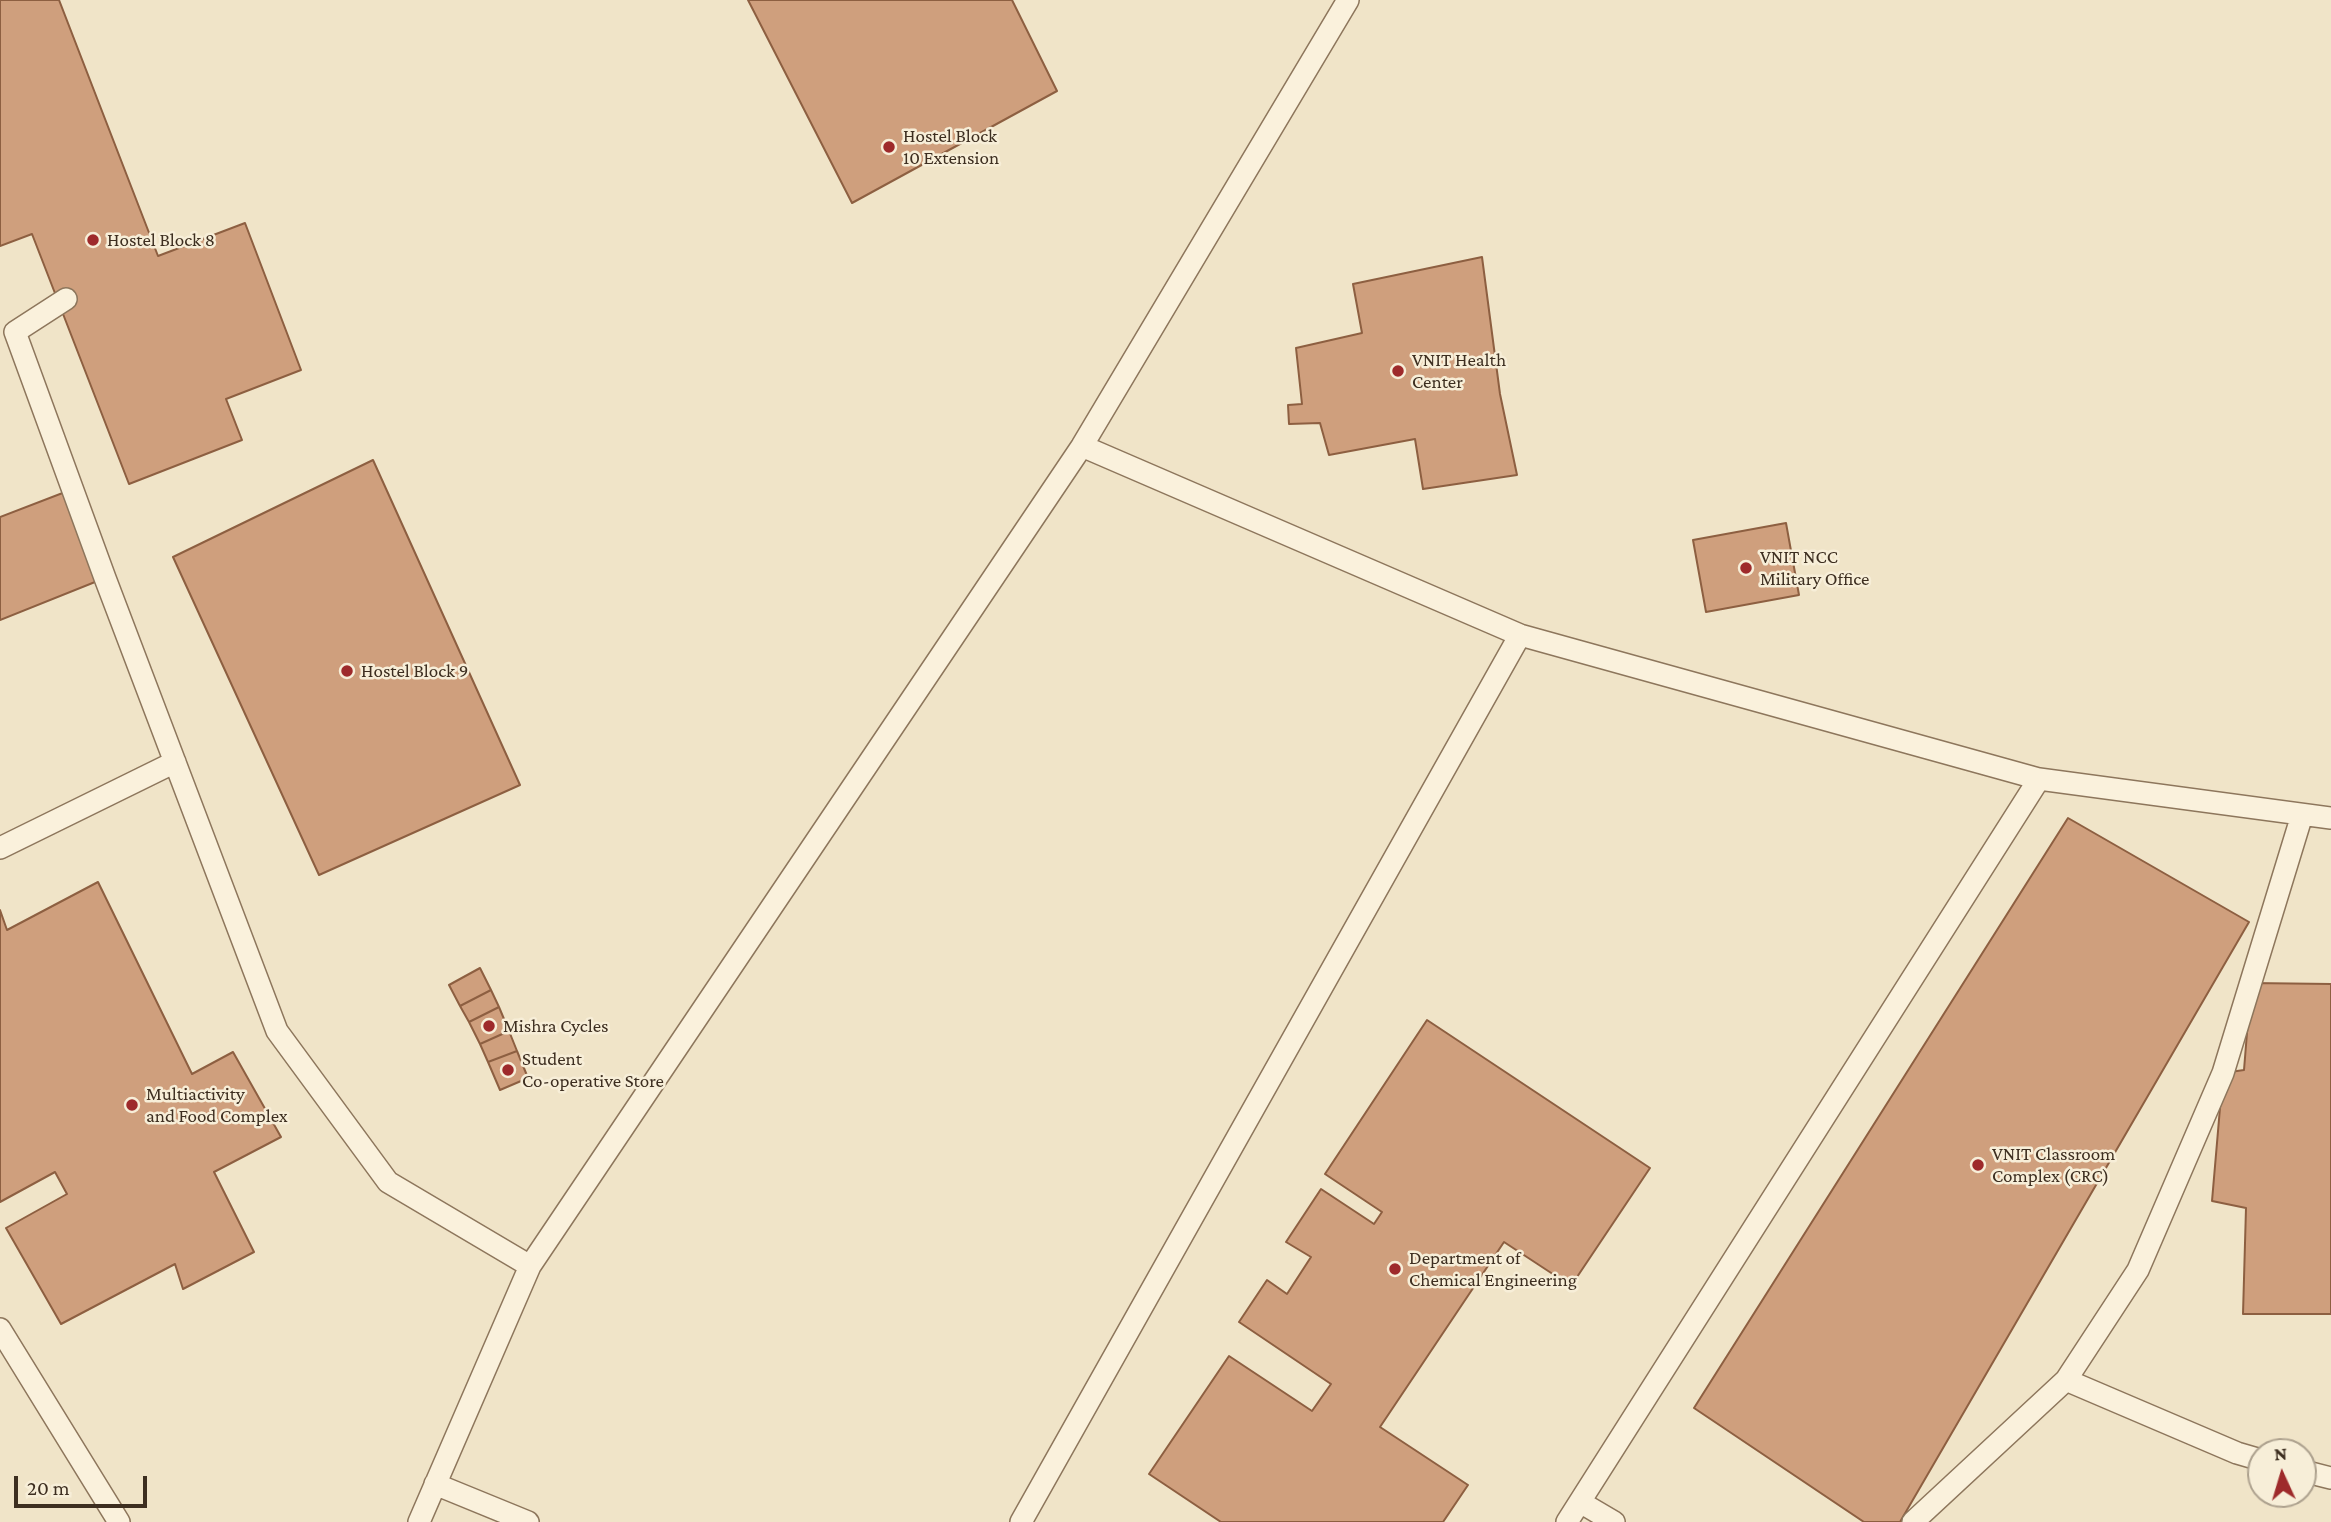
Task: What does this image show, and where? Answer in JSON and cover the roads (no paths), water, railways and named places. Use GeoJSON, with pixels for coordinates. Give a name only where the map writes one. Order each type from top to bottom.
{"type":"FeatureCollection","features":[{"type":"Feature","properties":{"kind":"lane"},"geometry":{"type":"LineString","coordinates":[[419,1522],[530,1266],[1082,446],[1348,0]]}},
{"type":"Feature","properties":{"kind":"lane"},"geometry":{"type":"LineString","coordinates":[[66,299],[15,332],[277,1031],[388,1182],[530,1266]]}},
{"type":"Feature","properties":{"kind":"lane"},"geometry":{"type":"LineString","coordinates":[[1082,446],[1520,635],[2039,779],[2331,818]]}},
{"type":"Feature","properties":{"kind":"lane"},"geometry":{"type":"LineString","coordinates":[[1021,1522],[1520,635]]}},
{"type":"Feature","properties":{"kind":"lane"},"geometry":{"type":"LineString","coordinates":[[0,848],[176,762]]}},
{"type":"Feature","properties":{"kind":"lane"},"geometry":{"type":"LineString","coordinates":[[1567,1522],[2039,779]]}},
{"type":"Feature","properties":{"kind":"lane"},"geometry":{"type":"LineString","coordinates":[[1913,1522],[2066,1380],[2138,1270],[2223,1073],[2302,815]]}},
{"type":"Feature","properties":{"kind":"lane"},"geometry":{"type":"LineString","coordinates":[[0,1329],[119,1522]]}},
{"type":"Feature","properties":{"kind":"lane"},"geometry":{"type":"LineString","coordinates":[[2066,1380],[2247,1456]]}},
{"type":"Feature","properties":{"kind":"lane"},"geometry":{"type":"LineString","coordinates":[[435,1484],[528,1522]]}},
{"type":"Feature","properties":{"kind":"lane"},"geometry":{"type":"LineString","coordinates":[[1580,1502],[1614,1522]]}},
{"type":"Feature","properties":{"kind":"place","name":"Hostel Block 10 Extension"},"geometry":{"type":"Point","coordinates":[889,147]}},
{"type":"Feature","properties":{"kind":"place","name":"Hostel Block 8"},"geometry":{"type":"Point","coordinates":[93,240]}},
{"type":"Feature","properties":{"kind":"place","name":"VNIT Health Center"},"geometry":{"type":"Point","coordinates":[1398,371]}},
{"type":"Feature","properties":{"kind":"place","name":"VNIT NCC Military Office"},"geometry":{"type":"Point","coordinates":[1746,568]}},
{"type":"Feature","properties":{"kind":"place","name":"Hostel Block 9"},"geometry":{"type":"Point","coordinates":[347,671]}},
{"type":"Feature","properties":{"kind":"place","name":"Mishra Cycles"},"geometry":{"type":"Point","coordinates":[489,1026]}},
{"type":"Feature","properties":{"kind":"place","name":"Student Co-operative Store"},"geometry":{"type":"Point","coordinates":[508,1070]}},
{"type":"Feature","properties":{"kind":"place","name":"Multiactivity and Food Complex"},"geometry":{"type":"Point","coordinates":[132,1105]}},
{"type":"Feature","properties":{"kind":"place","name":"VNIT Classroom Complex (CRC)"},"geometry":{"type":"Point","coordinates":[1978,1165]}},
{"type":"Feature","properties":{"kind":"place","name":"Department of Chemical Engineering"},"geometry":{"type":"Point","coordinates":[1395,1269]}}]}
